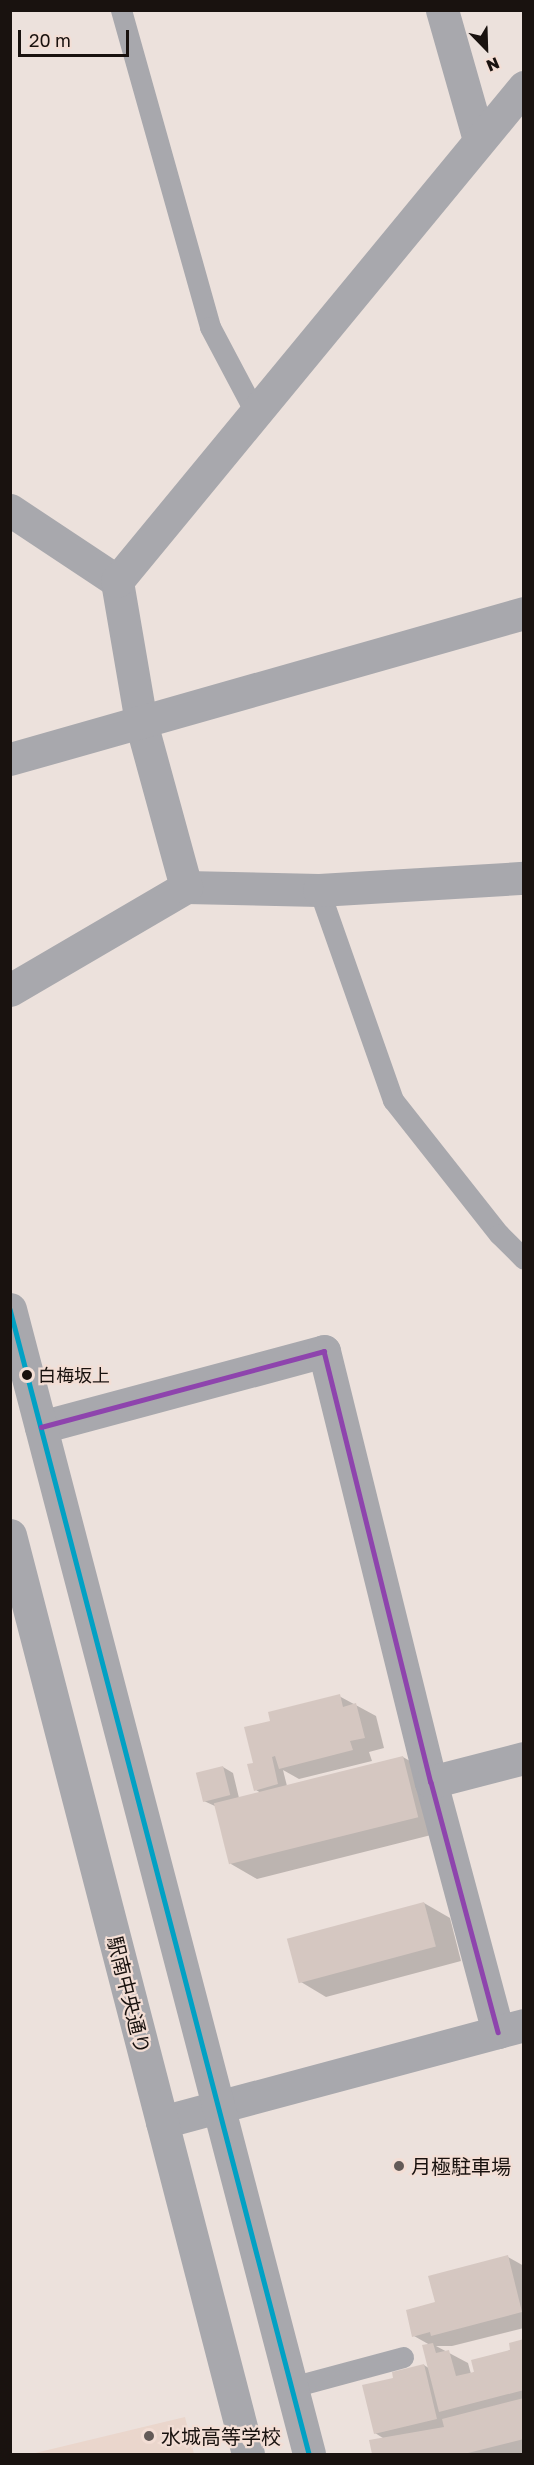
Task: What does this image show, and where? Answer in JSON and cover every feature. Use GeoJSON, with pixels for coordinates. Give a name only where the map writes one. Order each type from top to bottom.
{"type":"FeatureCollection","features":[{"type":"Feature","properties":{"kind":"street"},"geometry":{"type":"LineString","coordinates":[[442,10],[479,140]]}},
{"type":"Feature","properties":{"kind":"street"},"geometry":{"type":"LineString","coordinates":[[117,581],[254,411],[524,87]]}},
{"type":"Feature","properties":{"kind":"street"},"geometry":{"type":"LineString","coordinates":[[10,510],[117,581],[141,722],[186,887]]}},
{"type":"Feature","properties":{"kind":"street"},"geometry":{"type":"LineString","coordinates":[[10,759],[524,613]]}},
{"type":"Feature","properties":{"kind":"street"},"geometry":{"type":"LineString","coordinates":[[10,990],[186,887],[319,890],[524,878]]}},
{"type":"Feature","properties":{"kind":"street"},"geometry":{"type":"LineString","coordinates":[[10,1309],[309,2454]]}},
{"type":"Feature","properties":{"kind":"street"},"geometry":{"type":"LineString","coordinates":[[41,1427],[324,1351],[431,1782],[511,2029],[162,2122]]}},
{"type":"Feature","properties":{"kind":"street","name":"駅南中央通り"},"geometry":{"type":"LineString","coordinates":[[10,1534],[248,2454]]}},
{"type":"Feature","properties":{"kind":"street"},"geometry":{"type":"LineString","coordinates":[[431,1782],[524,1758]]}},
{"type":"Feature","properties":{"kind":"lane"},"geometry":{"type":"LineString","coordinates":[[121,10],[210,327],[254,411]]}},
{"type":"Feature","properties":{"kind":"lane"},"geometry":{"type":"LineString","coordinates":[[319,890],[393,1100],[498,1234],[524,1259]]}},
{"type":"Feature","properties":{"kind":"lane"},"geometry":{"type":"LineString","coordinates":[[292,2386],[403,2357]]}},
{"type":"Feature","properties":{"kind":"shaded area","name":"水城高等学校"},"geometry":{"type":"Polygon","coordinates":[[[185,2417],[194,2454],[31,2454],[185,2417]]]}},
{"type":"Feature","properties":{"kind":"building"},"geometry":{"type":"Polygon","coordinates":[[[340,1694],[343,1707],[356,1703],[365,1738],[350,1741],[353,1750],[279,1769],[275,1756],[272,1757],[278,1784],[254,1791],[247,1764],[253,1763],[244,1727],[270,1721],[268,1712],[340,1694]]]}},
{"type":"Feature","properties":{"kind":"building"},"geometry":{"type":"Polygon","coordinates":[[[403,1756],[418,1817],[229,1864],[214,1803],[403,1756]]]}},
{"type":"Feature","properties":{"kind":"building"},"geometry":{"type":"Polygon","coordinates":[[[223,1766],[230,1795],[203,1802],[196,1773],[223,1766]]]}},
{"type":"Feature","properties":{"kind":"building"},"geometry":{"type":"Polygon","coordinates":[[[424,1902],[436,1946],[299,1983],[287,1939],[424,1902]]]}},
{"type":"Feature","properties":{"kind":"building"},"geometry":{"type":"Polygon","coordinates":[[[508,2255],[522,2312],[431,2336],[430,2332],[412,2337],[406,2310],[435,2302],[428,2276],[508,2255]]]}},
{"type":"Feature","properties":{"kind":"building"},"geometry":{"type":"Polygon","coordinates":[[[524,2339],[524,2390],[439,2412],[422,2345],[433,2343],[436,2353],[449,2350],[456,2376],[474,2372],[471,2360],[510,2350],[509,2343],[524,2339]]]}},
{"type":"Feature","properties":{"kind":"building"},"geometry":{"type":"Polygon","coordinates":[[[424,2364],[437,2419],[374,2434],[362,2385],[393,2378],[392,2372],[424,2364]]]}},
{"type":"Feature","properties":{"kind":"building"},"geometry":{"type":"Polygon","coordinates":[[[524,2398],[524,2439],[464,2454],[372,2454],[369,2440],[444,2427],[442,2419],[524,2398]]]}},
{"type":"Feature","properties":{"kind":"transit line"},"geometry":{"type":"LineString","coordinates":[[10,1309],[309,2454]]}},
{"type":"Feature","properties":{"kind":"transit line"},"geometry":{"type":"LineString","coordinates":[[41,1427],[324,1351],[431,1782],[498,2032]]}},
{"type":"Feature","properties":{"kind":"place","name":"白梅坂上"},"geometry":{"type":"Point","coordinates":[27,1375]}},
{"type":"Feature","properties":{"kind":"place","name":"月極駐車場"},"geometry":{"type":"Point","coordinates":[399,2166]}},
{"type":"Feature","properties":{"kind":"place","name":"水城高等学校"},"geometry":{"type":"Point","coordinates":[149,2436]}}]}
